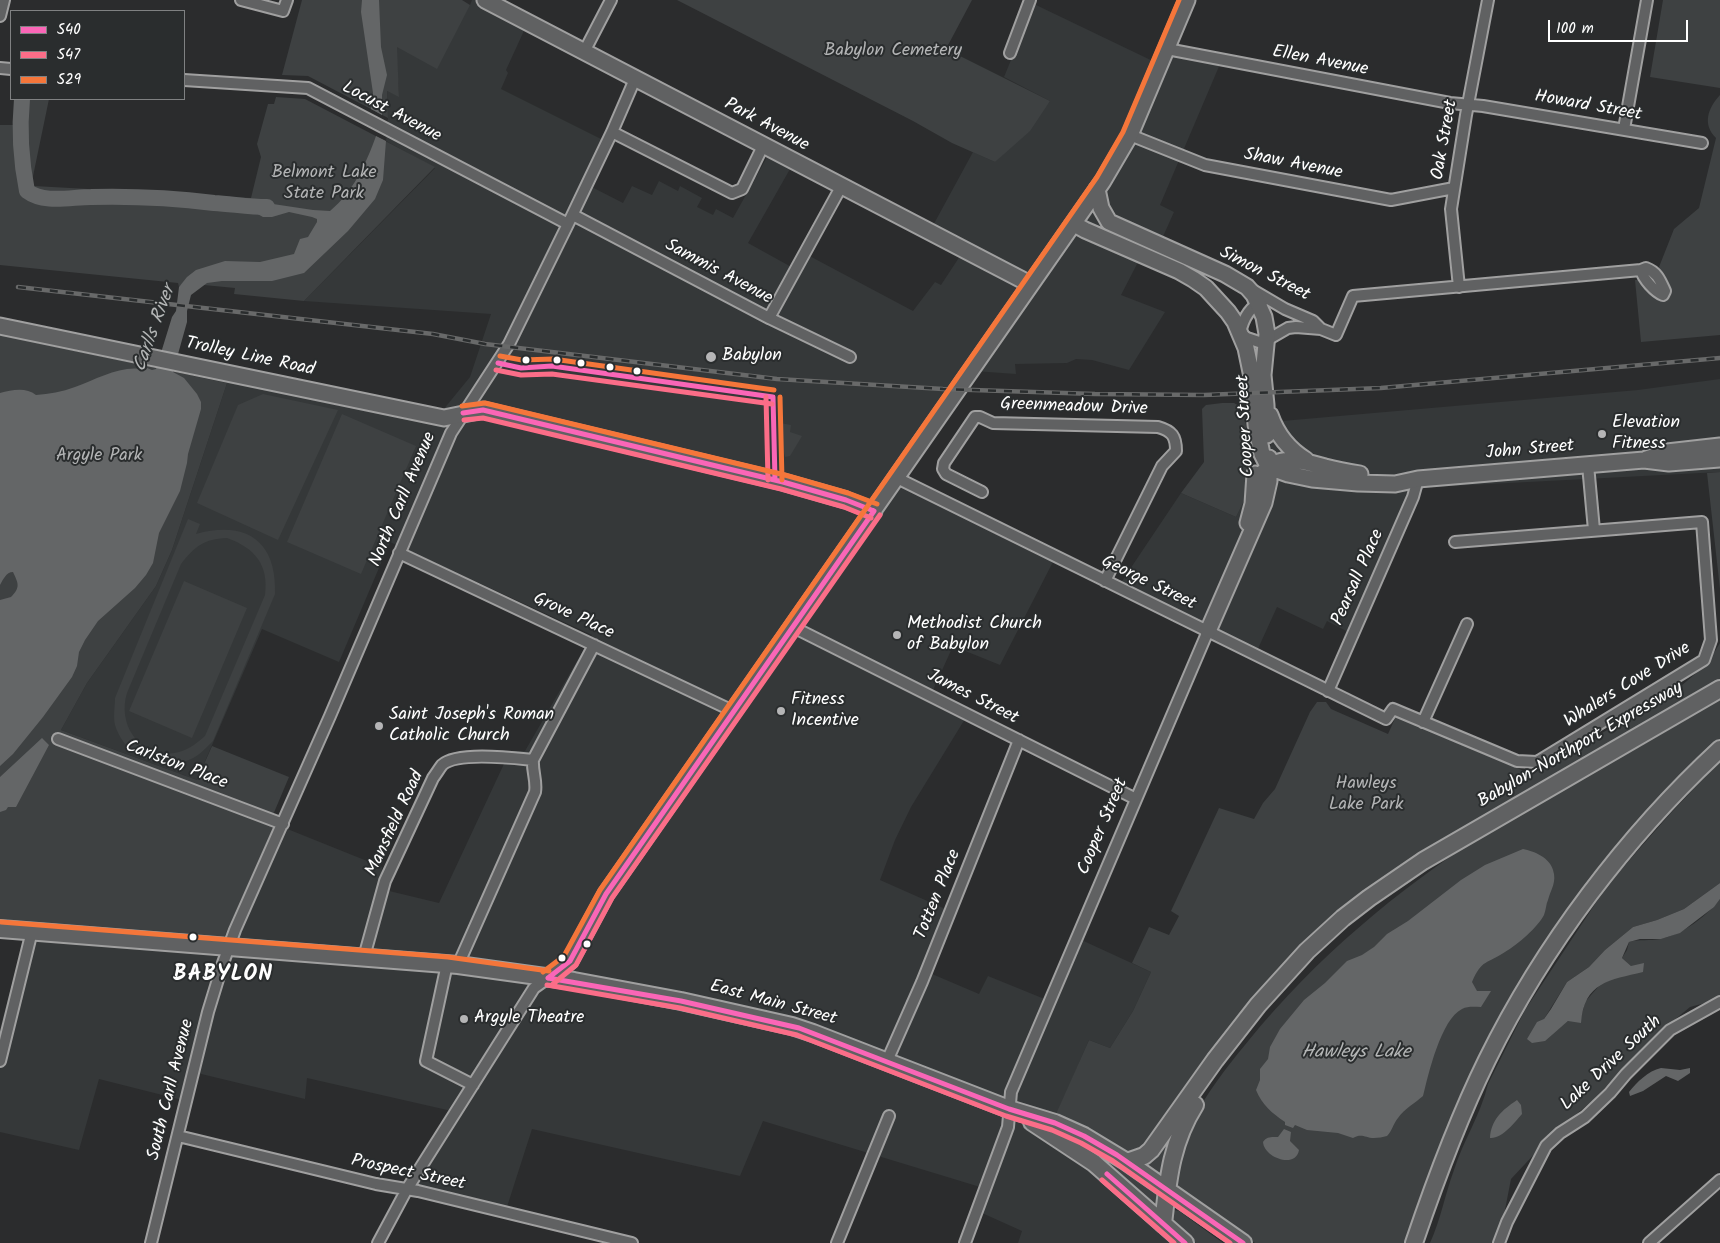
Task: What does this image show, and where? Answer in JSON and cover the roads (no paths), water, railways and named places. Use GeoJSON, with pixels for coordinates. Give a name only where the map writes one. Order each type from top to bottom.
{"type":"FeatureCollection","features":[{"type":"Feature","properties":{"kind":"main road","name":"Park Avenue"},"geometry":{"type":"LineString","coordinates":[[484,0],[1030,284]]}},
{"type":"Feature","properties":{"kind":"main road"},"geometry":{"type":"LineString","coordinates":[[548,978],[570,961],[606,894],[1097,189],[1130,135],[1187,0]]}},
{"type":"Feature","properties":{"kind":"main road","name":"Simon Street"},"geometry":{"type":"LineString","coordinates":[[1097,189],[1101,208],[1109,222],[1225,274],[1247,287]]}},
{"type":"Feature","properties":{"kind":"main road","name":"Simon Street"},"geometry":{"type":"LineString","coordinates":[[1076,220],[1140,243],[1172,251]]}},
{"type":"Feature","properties":{"kind":"main road","name":"Simon Street"},"geometry":{"type":"LineString","coordinates":[[1076,220],[1085,230],[1179,271],[1206,288],[1228,312],[1240,333]]}},
{"type":"Feature","properties":{"kind":"main road","name":"Cooper Street"},"geometry":{"type":"LineString","coordinates":[[1208,631],[1264,503],[1269,480],[1270,466],[1263,375],[1266,342],[1264,301],[1247,287]]}},
{"type":"Feature","properties":{"kind":"main road","name":"Trolley Line Road"},"geometry":{"type":"LineString","coordinates":[[0,326],[444,418],[483,410],[783,482],[846,500],[874,511]]}},
{"type":"Feature","properties":{"kind":"main road"},"geometry":{"type":"LineString","coordinates":[[1240,333],[1249,357],[1256,425],[1262,454],[1270,466],[1256,483]]}},
{"type":"Feature","properties":{"kind":"main road","name":"John Street"},"geometry":{"type":"LineString","coordinates":[[1266,405],[1275,429],[1282,441],[1293,451],[1312,463]]}},
{"type":"Feature","properties":{"kind":"main road","name":"Cooper Street"},"geometry":{"type":"LineString","coordinates":[[1237,561],[1250,514],[1256,483],[1256,425]]}},
{"type":"Feature","properties":{"kind":"main road","name":"John Street"},"geometry":{"type":"LineString","coordinates":[[1644,460],[1667,452],[1720,446]]}},
{"type":"Feature","properties":{"kind":"main road","name":"John Street"},"geometry":{"type":"LineString","coordinates":[[1270,466],[1282,473],[1312,479],[1395,484],[1418,479],[1644,460],[1669,463],[1720,459]]}},
{"type":"Feature","properties":{"kind":"main road","name":"John Street"},"geometry":{"type":"LineString","coordinates":[[1270,466],[1287,460],[1312,463],[1358,474],[1418,479]]}},
{"type":"Feature","properties":{"kind":"main road","name":"John Street"},"geometry":{"type":"LineString","coordinates":[[1264,503],[1283,485],[1294,481],[1312,479]]}},
{"type":"Feature","properties":{"kind":"main road","name":"Babylon-Northport Expressway"},"geometry":{"type":"LineString","coordinates":[[1462,838],[1720,689]]}},
{"type":"Feature","properties":{"kind":"main road"},"geometry":{"type":"LineString","coordinates":[[1414,1243],[1429,1198],[1465,1108],[1502,1031],[1527,988],[1570,922],[1615,861],[1650,820],[1720,749]]}},
{"type":"Feature","properties":{"kind":"main road"},"geometry":{"type":"LineString","coordinates":[[1127,1162],[1144,1156],[1151,1150],[1239,1027],[1307,951],[1343,918],[1369,898],[1422,861],[1462,838]]}},
{"type":"Feature","properties":{"kind":"main road"},"geometry":{"type":"LineString","coordinates":[[1163,1224],[1174,1152],[1184,1123],[1220,1068],[1251,1028],[1296,977],[1343,931],[1400,884],[1462,838]]}},
{"type":"Feature","properties":{"kind":"main road","name":"East Main Street"},"geometry":{"type":"LineString","coordinates":[[0,929],[453,965],[548,978],[681,1001],[792,1026],[1009,1109],[1065,1127],[1127,1162],[1243,1243]]}},
{"type":"Feature","properties":{"kind":"main road","name":"East Main Street"},"geometry":{"type":"LineString","coordinates":[[1009,1109],[1073,1148],[1097,1166],[1185,1243]]}},
{"type":"Feature","properties":{"kind":"main road"},"geometry":{"type":"LineString","coordinates":[[1421,1243],[1446,1156]]}},
{"type":"Feature","properties":{"kind":"street"},"geometry":{"type":"LineString","coordinates":[[0,16],[4,0]]}},
{"type":"Feature","properties":{"kind":"street"},"geometry":{"type":"LineString","coordinates":[[241,0],[283,11],[287,0]]}},
{"type":"Feature","properties":{"kind":"street"},"geometry":{"type":"LineString","coordinates":[[584,52],[611,0]]}},
{"type":"Feature","properties":{"kind":"street"},"geometry":{"type":"LineString","coordinates":[[1010,54],[1030,0]]}},
{"type":"Feature","properties":{"kind":"street","name":"Oak Street"},"geometry":{"type":"LineString","coordinates":[[1459,287],[1451,209],[1468,104],[1488,0]]}},
{"type":"Feature","properties":{"kind":"street"},"geometry":{"type":"LineString","coordinates":[[1624,129],[1647,0]]}},
{"type":"Feature","properties":{"kind":"street","name":"Ellen Avenue"},"geometry":{"type":"LineString","coordinates":[[1167,49],[1450,104],[1468,104]]}},
{"type":"Feature","properties":{"kind":"street","name":"North Carll Avenue"},"geometry":{"type":"LineString","coordinates":[[229,946],[451,433],[509,344],[571,220],[635,79]]}},
{"type":"Feature","properties":{"kind":"street","name":"Locust Avenue"},"geometry":{"type":"LineString","coordinates":[[185,80],[308,88],[571,220]]}},
{"type":"Feature","properties":{"kind":"street","name":"Howard Street"},"geometry":{"type":"LineString","coordinates":[[1468,104],[1702,143]]}},
{"type":"Feature","properties":{"kind":"street"},"geometry":{"type":"LineString","coordinates":[[612,132],[732,193],[742,189],[762,146]]}},
{"type":"Feature","properties":{"kind":"street","name":"Shaw Avenue"},"geometry":{"type":"LineString","coordinates":[[1130,135],[1205,165],[1391,200],[1454,188]]}},
{"type":"Feature","properties":{"kind":"street"},"geometry":{"type":"LineString","coordinates":[[769,318],[842,187]]}},
{"type":"Feature","properties":{"kind":"street","name":"Sammis Avenue"},"geometry":{"type":"LineString","coordinates":[[571,220],[850,357]]}},
{"type":"Feature","properties":{"kind":"street"},"geometry":{"type":"LineString","coordinates":[[1459,287],[1641,270]]}},
{"type":"Feature","properties":{"kind":"street","name":"Simon Street"},"geometry":{"type":"LineString","coordinates":[[1264,301],[1313,321],[1321,329],[1336,335],[1353,296],[1459,287]]}},
{"type":"Feature","properties":{"kind":"street"},"geometry":{"type":"LineString","coordinates":[[1264,301],[1245,318],[1240,333],[1255,342],[1266,342],[1288,328],[1321,329]]}},
{"type":"Feature","properties":{"kind":"street","name":"Greenmeadow Drive"},"geometry":{"type":"LineString","coordinates":[[982,492],[946,474],[942,469],[974,417],[980,417],[993,423],[1158,427],[1171,432],[1174,435],[1176,451],[1162,466],[1105,581]]}},
{"type":"Feature","properties":{"kind":"street"},"geometry":{"type":"LineString","coordinates":[[1588,465],[1594,530]]}},
{"type":"Feature","properties":{"kind":"street","name":"George Street"},"geometry":{"type":"LineString","coordinates":[[897,478],[1386,719]]}},
{"type":"Feature","properties":{"kind":"street","name":"Pearsall Place"},"geometry":{"type":"LineString","coordinates":[[1328,691],[1413,497],[1418,479]]}},
{"type":"Feature","properties":{"kind":"street","name":"Whalers Cove Drive"},"geometry":{"type":"LineString","coordinates":[[1386,719],[1393,709],[1517,761],[1538,762],[1704,660],[1711,640],[1702,522],[1455,542]]}},
{"type":"Feature","properties":{"kind":"street","name":"Grove Place"},"geometry":{"type":"LineString","coordinates":[[399,553],[733,711]]}},
{"type":"Feature","properties":{"kind":"street"},"geometry":{"type":"LineString","coordinates":[[1423,722],[1467,624]]}},
{"type":"Feature","properties":{"kind":"street","name":"James Street"},"geometry":{"type":"LineString","coordinates":[[793,627],[1136,799]]}},
{"type":"Feature","properties":{"kind":"street","name":"Cooper Street"},"geometry":{"type":"LineString","coordinates":[[965,1243],[1008,1127],[1011,1092],[1208,631]]}},
{"type":"Feature","properties":{"kind":"street"},"geometry":{"type":"LineString","coordinates":[[473,1085],[426,1061],[453,965],[535,792],[536,779],[532,770],[533,760],[594,645]]}},
{"type":"Feature","properties":{"kind":"street","name":"Carlston Place"},"geometry":{"type":"LineString","coordinates":[[58,739],[283,824]]}},
{"type":"Feature","properties":{"kind":"street","name":"Totten Place"},"geometry":{"type":"LineString","coordinates":[[887,1061],[922,982],[1019,740]]}},
{"type":"Feature","properties":{"kind":"street","name":"Mansfield Road"},"geometry":{"type":"LineString","coordinates":[[364,957],[385,881],[433,778],[443,764],[456,758],[492,757],[533,760]]}},
{"type":"Feature","properties":{"kind":"street"},"geometry":{"type":"LineString","coordinates":[[0,1061],[32,932]]}},
{"type":"Feature","properties":{"kind":"street","name":"South Carll Avenue"},"geometry":{"type":"LineString","coordinates":[[151,1243],[208,1012],[229,946]]}},
{"type":"Feature","properties":{"kind":"street"},"geometry":{"type":"LineString","coordinates":[[378,1243],[407,1189],[534,988],[548,978]]}},
{"type":"Feature","properties":{"kind":"street","name":"Lake Drive South"},"geometry":{"type":"LineString","coordinates":[[1499,1243],[1510,1216],[1546,1146],[1560,1133],[1585,1117],[1670,1030],[1720,1002]]}},
{"type":"Feature","properties":{"kind":"street"},"geometry":{"type":"LineString","coordinates":[[837,1243],[889,1116]]}},
{"type":"Feature","properties":{"kind":"street","name":"Prospect Street"},"geometry":{"type":"LineString","coordinates":[[178,1136],[632,1243]]}},
{"type":"Feature","properties":{"kind":"street"},"geometry":{"type":"LineString","coordinates":[[1650,1243],[1720,1180]]}},
{"type":"Feature","properties":{"kind":"water"},"geometry":{"type":"Polygon","coordinates":[[[362,0],[379,0],[381,47],[387,75],[382,95],[382,115],[371,109],[373,93],[361,12],[362,0]]]}},
{"type":"Feature","properties":{"kind":"water","name":"Argyle Park"},"geometry":{"type":"Polygon","coordinates":[[[376,136],[386,141],[383,180],[375,199],[348,231],[304,273],[272,281],[222,281],[207,283],[191,295],[187,311],[187,322],[173,372],[184,378],[197,394],[201,402],[201,409],[180,491],[159,533],[153,563],[135,588],[98,621],[79,652],[77,666],[72,677],[43,717],[13,754],[0,766],[0,600],[11,597],[18,585],[13,572],[11,572],[0,585],[0,393],[19,390],[32,392],[36,395],[51,393],[70,389],[119,371],[128,369],[156,369],[172,317],[176,311],[179,287],[187,277],[196,270],[225,261],[260,262],[294,254],[300,239],[308,237],[317,222],[317,219],[312,217],[289,212],[272,217],[263,217],[245,207],[273,204],[330,211],[358,177],[376,136]]]}},
{"type":"Feature","properties":{"kind":"water"},"geometry":{"type":"Polygon","coordinates":[[[42,738],[49,745],[16,807],[8,807],[0,812],[0,777],[42,738]]]}},
{"type":"Feature","properties":{"kind":"water","name":"Hawleys Lake"},"geometry":{"type":"Polygon","coordinates":[[[1523,849],[1537,853],[1549,862],[1553,870],[1554,882],[1544,915],[1537,925],[1521,940],[1485,963],[1479,969],[1472,982],[1477,991],[1491,991],[1481,1007],[1462,1009],[1448,1024],[1436,1048],[1423,1096],[1403,1112],[1396,1120],[1389,1134],[1384,1137],[1359,1136],[1353,1138],[1338,1133],[1307,1130],[1295,1125],[1293,1128],[1285,1125],[1285,1122],[1264,1104],[1256,1090],[1260,1080],[1260,1069],[1268,1059],[1270,1047],[1280,1029],[1304,1000],[1325,983],[1347,961],[1362,955],[1374,947],[1387,934],[1408,921],[1461,880],[1485,865],[1523,849]]]}},
{"type":"Feature","properties":{"kind":"water"},"geometry":{"type":"Polygon","coordinates":[[[1720,883],[1720,899],[1714,907],[1680,933],[1661,939],[1640,939],[1629,942],[1622,958],[1631,966],[1644,963],[1643,972],[1610,981],[1593,991],[1583,1009],[1581,1023],[1568,1021],[1545,1041],[1532,1043],[1527,1039],[1537,1022],[1544,1019],[1567,982],[1589,967],[1605,950],[1633,927],[1684,909],[1720,883]]]}},
{"type":"Feature","properties":{"kind":"water"},"geometry":{"type":"Polygon","coordinates":[[[1661,1068],[1680,1070],[1690,1068],[1690,1073],[1678,1081],[1666,1076],[1643,1091],[1630,1096],[1629,1092],[1639,1081],[1647,1074],[1661,1068]]]}},
{"type":"Feature","properties":{"kind":"water"},"geometry":{"type":"Polygon","coordinates":[[[1517,1100],[1521,1105],[1522,1114],[1512,1126],[1499,1136],[1490,1138],[1498,1116],[1517,1100]]]}},
{"type":"Feature","properties":{"kind":"water"},"geometry":{"type":"Polygon","coordinates":[[[1284,1129],[1291,1132],[1290,1141],[1299,1150],[1297,1156],[1287,1160],[1274,1157],[1265,1148],[1263,1142],[1268,1138],[1278,1137],[1284,1129]]]}},
{"type":"Feature","properties":{"kind":"waterway"},"geometry":{"type":"LineString","coordinates":[[22,100],[21,145],[23,168],[27,191],[34,195],[49,199],[83,197],[153,198],[267,207]]}},
{"type":"Feature","properties":{"kind":"railway"},"geometry":{"type":"LineString","coordinates":[[18,287],[433,334],[485,344],[777,379],[943,389],[1095,394],[1204,395],[1381,388],[1720,358]]}},
{"type":"Feature","properties":{"kind":"place","name":"Babylon"},"geometry":{"type":"Point","coordinates":[711,357]}},
{"type":"Feature","properties":{"kind":"place","name":"Elevation Fitness"},"geometry":{"type":"Point","coordinates":[1602,434]}},
{"type":"Feature","properties":{"kind":"place","name":"Methodist Church of Babylon"},"geometry":{"type":"Point","coordinates":[897,635]}},
{"type":"Feature","properties":{"kind":"place","name":"Fitness Incentive"},"geometry":{"type":"Point","coordinates":[781,711]}},
{"type":"Feature","properties":{"kind":"place","name":"Saint Joseph's Roman Catholic Church"},"geometry":{"type":"Point","coordinates":[379,726]}},
{"type":"Feature","properties":{"kind":"place","name":"Argyle Theatre"},"geometry":{"type":"Point","coordinates":[464,1019]}},
{"type":"Feature","properties":{"kind":"district","name":"BABYLON"},"geometry":{"type":"Point","coordinates":[223,976]}},
{"type":"Feature","properties":{"kind":"park label","name":"Babylon Cemetery"},"geometry":{"type":"Point","coordinates":[893,52]}},
{"type":"Feature","properties":{"kind":"park label","name":"Belmont Lake State Park"},"geometry":{"type":"Point","coordinates":[324,184]}},
{"type":"Feature","properties":{"kind":"park label","name":"Hawleys Lake Park"},"geometry":{"type":"Point","coordinates":[1366,795]}},
{"type":"Feature","properties":{"kind":"water label","name":"Carlls River"},"geometry":{"type":"Point","coordinates":[156,329]}}]}
